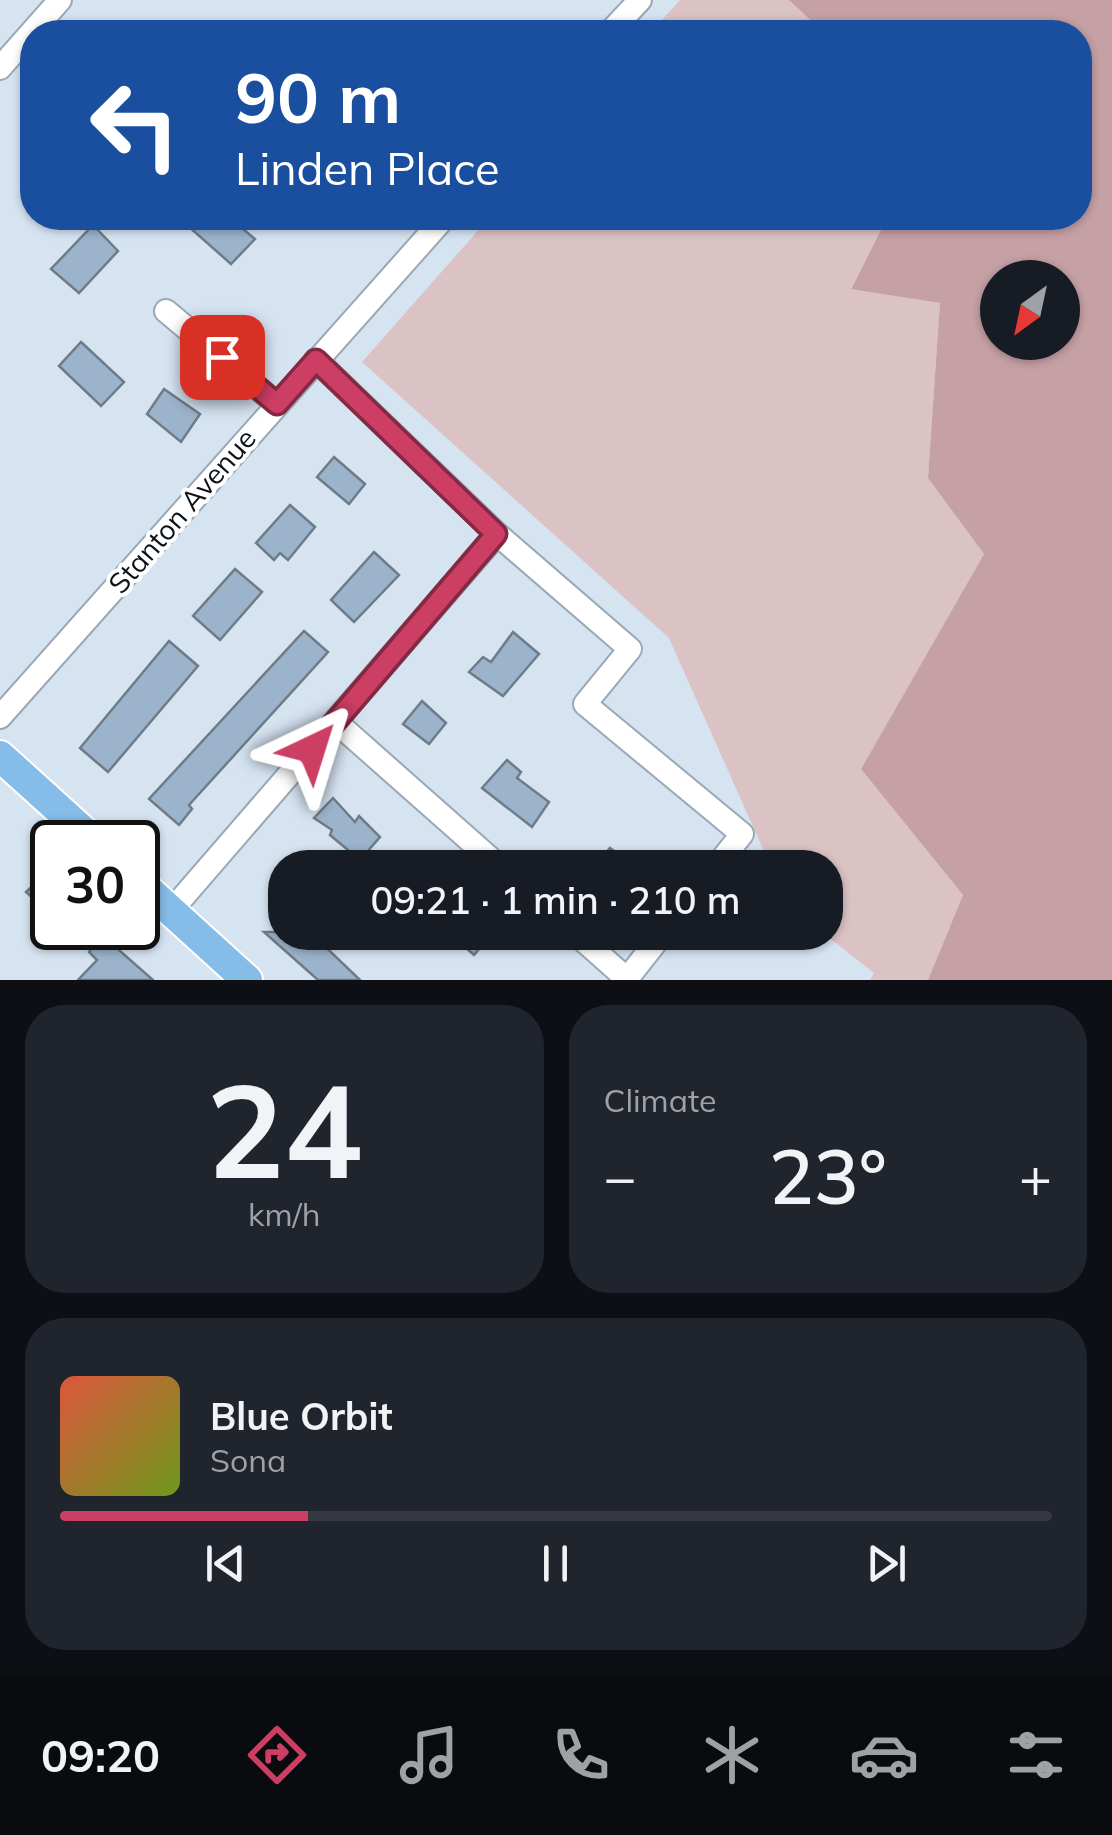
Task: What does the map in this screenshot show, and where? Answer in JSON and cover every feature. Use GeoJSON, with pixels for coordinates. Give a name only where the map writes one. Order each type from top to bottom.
{"type":"FeatureCollection","features":[{"type":"Feature","properties":{"kind":"main road"},"geometry":{"type":"LineString","coordinates":[[0,756],[71,820]]}},
{"type":"Feature","properties":{"kind":"main road"},"geometry":{"type":"LineString","coordinates":[[160,900],[247,980]]}},
{"type":"Feature","properties":{"kind":"street"},"geometry":{"type":"LineString","coordinates":[[42,20],[60,0]]}},
{"type":"Feature","properties":{"kind":"street"},"geometry":{"type":"LineString","coordinates":[[621,20],[640,0]]}},
{"type":"Feature","properties":{"kind":"street"},"geometry":{"type":"LineString","coordinates":[[0,68],[20,45]]}},
{"type":"Feature","properties":{"kind":"street","name":"Stanton Avenue"},"geometry":{"type":"LineString","coordinates":[[0,717],[433,230]]}},
{"type":"Feature","properties":{"kind":"street"},"geometry":{"type":"LineString","coordinates":[[166,310],[277,404]]}},
{"type":"Feature","properties":{"kind":"street"},"geometry":{"type":"LineString","coordinates":[[316,360],[496,534],[630,650],[585,704],[742,834],[729,850]]}},
{"type":"Feature","properties":{"kind":"street"},"geometry":{"type":"LineString","coordinates":[[172,911],[496,534]]}},
{"type":"Feature","properties":{"kind":"street"},"geometry":{"type":"LineString","coordinates":[[336,722],[481,850]]}},
{"type":"Feature","properties":{"kind":"street"},"geometry":{"type":"LineString","coordinates":[[594,950],[627,980],[650,950]]}},
{"type":"Feature","properties":{"kind":"shaded area"},"geometry":{"type":"Polygon","coordinates":[[[680,0],[789,0],[810,20],[662,20],[680,0]]]}},
{"type":"Feature","properties":{"kind":"shaded area"},"geometry":{"type":"Polygon","coordinates":[[[789,0],[1112,0],[1112,980],[928,980],[963,895],[861,769],[984,554],[928,478],[940,303],[851,289],[881,230],[1092,230],[1092,20],[810,20],[789,0]]]}},
{"type":"Feature","properties":{"kind":"shaded area"},"geometry":{"type":"Polygon","coordinates":[[[478,230],[881,230],[851,288],[940,303],[928,478],[984,554],[861,769],[963,895],[928,980],[870,980],[874,973],[843,949],[843,850],[763,850],[669,638],[362,362],[478,230]]]}},
{"type":"Feature","properties":{"kind":"building"},"geometry":{"type":"Polygon","coordinates":[[[88,230],[98,230],[118,251],[79,293],[51,269],[88,230]]]}},
{"type":"Feature","properties":{"kind":"building"},"geometry":{"type":"Polygon","coordinates":[[[193,230],[244,230],[255,239],[231,264],[193,230]]]}},
{"type":"Feature","properties":{"kind":"building"},"geometry":{"type":"Polygon","coordinates":[[[81,342],[124,382],[101,406],[59,366],[81,342]]]}},
{"type":"Feature","properties":{"kind":"building"},"geometry":{"type":"Polygon","coordinates":[[[164,389],[200,414],[181,442],[147,414],[164,389]]]}},
{"type":"Feature","properties":{"kind":"building"},"geometry":{"type":"Polygon","coordinates":[[[334,457],[365,484],[349,504],[317,477],[334,457]]]}},
{"type":"Feature","properties":{"kind":"building"},"geometry":{"type":"Polygon","coordinates":[[[290,505],[315,527],[288,560],[280,553],[274,560],[256,543],[290,505]]]}},
{"type":"Feature","properties":{"kind":"building"},"geometry":{"type":"Polygon","coordinates":[[[374,552],[399,575],[354,622],[331,600],[374,552]]]}},
{"type":"Feature","properties":{"kind":"building"},"geometry":{"type":"Polygon","coordinates":[[[235,569],[262,592],[220,640],[193,616],[235,569]]]}},
{"type":"Feature","properties":{"kind":"building"},"geometry":{"type":"Polygon","coordinates":[[[304,631],[328,652],[189,805],[192,809],[179,825],[149,799],[304,631]]]}},
{"type":"Feature","properties":{"kind":"building"},"geometry":{"type":"Polygon","coordinates":[[[513,632],[539,654],[503,696],[469,672],[483,657],[491,662],[513,632]]]}},
{"type":"Feature","properties":{"kind":"building"},"geometry":{"type":"Polygon","coordinates":[[[169,641],[198,666],[108,772],[80,748],[169,641]]]}},
{"type":"Feature","properties":{"kind":"building"},"geometry":{"type":"Polygon","coordinates":[[[422,701],[446,723],[429,744],[403,724],[422,701]]]}},
{"type":"Feature","properties":{"kind":"building"},"geometry":{"type":"Polygon","coordinates":[[[507,760],[521,772],[517,778],[549,802],[532,827],[482,788],[507,760]]]}},
{"type":"Feature","properties":{"kind":"building"},"geometry":{"type":"Polygon","coordinates":[[[333,798],[355,822],[359,816],[380,837],[369,850],[348,850],[330,835],[332,830],[314,818],[333,798]]]}},
{"type":"Feature","properties":{"kind":"building"},"geometry":{"type":"Polygon","coordinates":[[[119,950],[153,980],[78,980],[97,960],[89,952],[119,950]]]}},
{"type":"Feature","properties":{"kind":"building"},"geometry":{"type":"Polygon","coordinates":[[[284,950],[329,950],[360,980],[318,980],[284,950]]]}},
{"type":"Feature","properties":{"kind":"route"},"geometry":{"type":"LineString","coordinates":[[222,357],[277,404],[316,360],[496,534],[312,749]]}}]}
